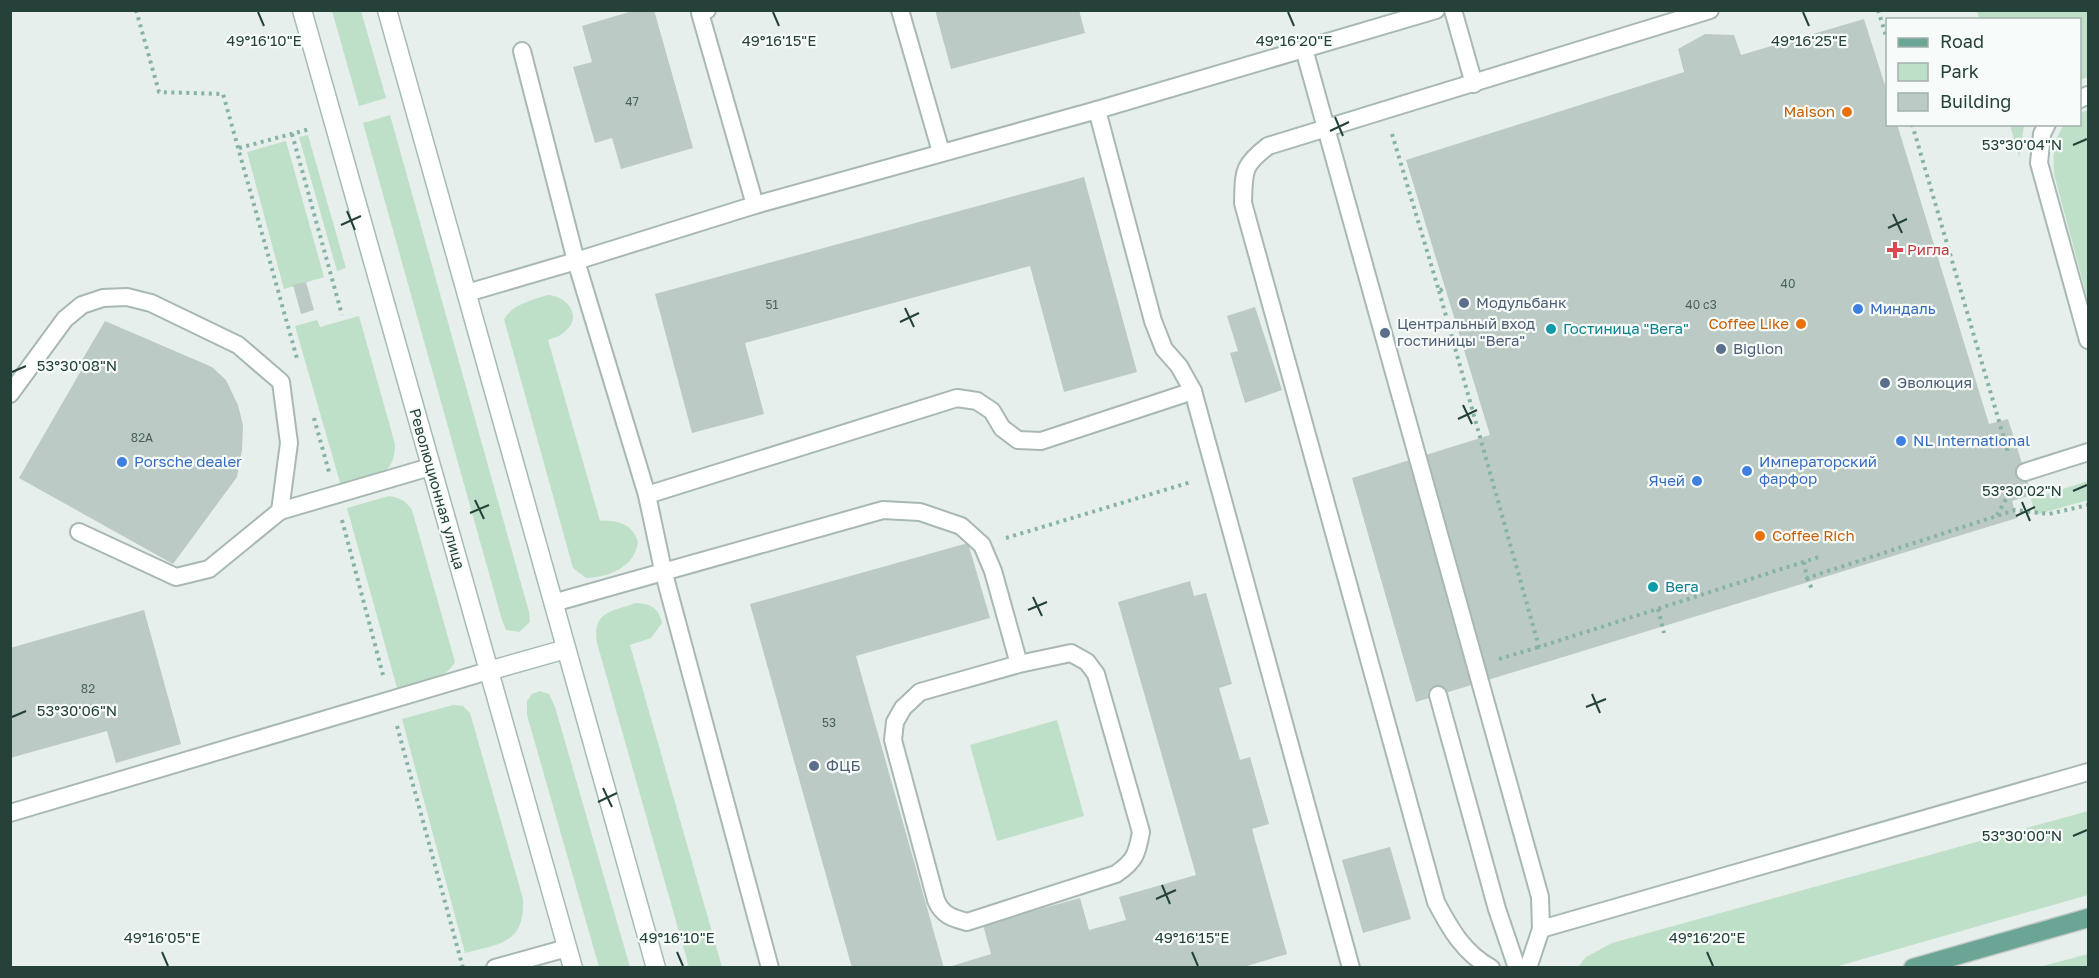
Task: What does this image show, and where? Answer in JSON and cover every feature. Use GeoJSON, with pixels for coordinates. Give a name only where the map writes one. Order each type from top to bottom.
{"type":"FeatureCollection","features":[{"type":"Feature","properties":{"kind":"main road","name":"Революционная улица"},"geometry":{"type":"LineString","coordinates":[[302,10],[573,968]]}},
{"type":"Feature","properties":{"kind":"main road"},"geometry":{"type":"LineString","coordinates":[[387,10],[656,968]]}},
{"type":"Feature","properties":{"kind":"main road"},"geometry":{"type":"LineString","coordinates":[[488,671],[566,649]]}},
{"type":"Feature","properties":{"kind":"main road"},"geometry":{"type":"LineString","coordinates":[[1913,968],[2088,918]]}},
{"type":"Feature","properties":{"kind":"lane"},"geometry":{"type":"LineString","coordinates":[[707,10],[700,13],[755,205]]}},
{"type":"Feature","properties":{"kind":"lane"},"geometry":{"type":"LineString","coordinates":[[900,10],[941,152]]}},
{"type":"Feature","properties":{"kind":"lane"},"geometry":{"type":"LineString","coordinates":[[466,292],[576,261],[755,205],[1096,110],[1436,10]]}},
{"type":"Feature","properties":{"kind":"lane"},"geometry":{"type":"LineString","coordinates":[[1453,10],[1474,84]]}},
{"type":"Feature","properties":{"kind":"lane"},"geometry":{"type":"LineString","coordinates":[[1484,967],[1464,948],[1436,902],[1243,203],[1244,179],[1249,160],[1268,146],[1710,10]]}},
{"type":"Feature","properties":{"kind":"lane"},"geometry":{"type":"LineString","coordinates":[[1304,49],[1540,897],[1541,929],[1528,968]]}},
{"type":"Feature","properties":{"kind":"lane"},"geometry":{"type":"LineString","coordinates":[[522,51],[576,261],[647,495],[663,570],[770,968]]}},
{"type":"Feature","properties":{"kind":"lane"},"geometry":{"type":"LineString","coordinates":[[1096,110],[1153,321],[1164,349],[1179,366],[1193,392],[1351,968]]}},
{"type":"Feature","properties":{"kind":"lane"},"geometry":{"type":"LineString","coordinates":[[2046,126],[2042,134],[2039,163],[2088,339]]}},
{"type":"Feature","properties":{"kind":"lane"},"geometry":{"type":"LineString","coordinates":[[10,394],[65,319],[82,305],[103,298],[127,297],[151,303],[238,345],[281,382],[289,443],[280,511]]}},
{"type":"Feature","properties":{"kind":"lane"},"geometry":{"type":"LineString","coordinates":[[647,495],[957,398],[977,401],[992,411],[1002,428],[1018,440],[1041,441],[1193,392]]}},
{"type":"Feature","properties":{"kind":"lane"},"geometry":{"type":"LineString","coordinates":[[2025,472],[2088,452]]}},
{"type":"Feature","properties":{"kind":"lane"},"geometry":{"type":"LineString","coordinates":[[79,532],[176,577],[209,569],[280,511],[430,467]]}},
{"type":"Feature","properties":{"kind":"lane"},"geometry":{"type":"LineString","coordinates":[[553,603],[663,570],[883,510],[920,512],[961,526],[982,545],[993,570],[1019,664]]}},
{"type":"Feature","properties":{"kind":"lane"},"geometry":{"type":"LineString","coordinates":[[1071,653],[1087,662],[1096,674],[1141,832],[1137,851],[1130,864],[1116,874],[1024,909],[967,922],[952,919],[940,910],[936,900],[893,740],[895,722],[903,708],[920,692],[1019,664],[1071,653]]}},
{"type":"Feature","properties":{"kind":"lane"},"geometry":{"type":"LineString","coordinates":[[10,813],[488,671]]}},
{"type":"Feature","properties":{"kind":"lane"},"geometry":{"type":"LineString","coordinates":[[1438,695],[1497,909],[1517,968]]}},
{"type":"Feature","properties":{"kind":"lane"},"geometry":{"type":"LineString","coordinates":[[1541,929],[2088,772]]}},
{"type":"Feature","properties":{"kind":"lane"},"geometry":{"type":"LineString","coordinates":[[495,968],[567,948]]}},
{"type":"Feature","properties":{"kind":"path"},"geometry":{"type":"LineString","coordinates":[[136,10],[159,92],[223,94],[301,372]]}},
{"type":"Feature","properties":{"kind":"path"},"geometry":{"type":"LineString","coordinates":[[1878,10],[1886,38]]}},
{"type":"Feature","properties":{"kind":"path"},"geometry":{"type":"LineString","coordinates":[[1913,126],[2010,457]]}},
{"type":"Feature","properties":{"kind":"path"},"geometry":{"type":"LineString","coordinates":[[239,148],[310,129]]}},
{"type":"Feature","properties":{"kind":"path"},"geometry":{"type":"LineString","coordinates":[[292,134],[342,315]]}},
{"type":"Feature","properties":{"kind":"path"},"geometry":{"type":"LineString","coordinates":[[1400,162],[1439,291],[1539,647],[1822,556]]}},
{"type":"Feature","properties":{"kind":"path"},"geometry":{"type":"LineString","coordinates":[[1439,291],[1445,288]]}},
{"type":"Feature","properties":{"kind":"path"},"geometry":{"type":"LineString","coordinates":[[314,417],[463,968]]}},
{"type":"Feature","properties":{"kind":"path"},"geometry":{"type":"LineString","coordinates":[[982,545],[1217,475]]}},
{"type":"Feature","properties":{"kind":"path"},"geometry":{"type":"LineString","coordinates":[[1997,515],[2012,489]]}},
{"type":"Feature","properties":{"kind":"path"},"geometry":{"type":"LineString","coordinates":[[1807,578],[2015,510],[2049,513],[2088,505]]}},
{"type":"Feature","properties":{"kind":"path"},"geometry":{"type":"LineString","coordinates":[[1804,562],[1812,590]]}},
{"type":"Feature","properties":{"kind":"path"},"geometry":{"type":"LineString","coordinates":[[1658,609],[1664,633]]}},
{"type":"Feature","properties":{"kind":"green space"},"geometry":{"type":"Polygon","coordinates":[[[332,11],[361,11],[386,98],[359,106],[332,11]]]}},
{"type":"Feature","properties":{"kind":"green space"},"geometry":{"type":"Polygon","coordinates":[[[1977,11],[2088,11],[2088,77],[2081,80],[2081,18],[1979,18],[1977,11]]]}},
{"type":"Feature","properties":{"kind":"green space"},"geometry":{"type":"Polygon","coordinates":[[[2088,110],[2088,301],[2054,174],[2054,148],[2060,131],[2063,126],[2081,126],[2081,113],[2088,110]]]}},
{"type":"Feature","properties":{"kind":"green space"},"geometry":{"type":"Polygon","coordinates":[[[390,115],[529,612],[530,622],[519,632],[506,630],[502,620],[363,123],[390,115]]]}},
{"type":"Feature","properties":{"kind":"green space"},"geometry":{"type":"Polygon","coordinates":[[[2010,126],[2024,126],[2019,157],[2010,126]]]}},
{"type":"Feature","properties":{"kind":"green space"},"geometry":{"type":"Polygon","coordinates":[[[308,135],[346,268],[337,271],[299,137],[308,135]]]}},
{"type":"Feature","properties":{"kind":"green space"},"geometry":{"type":"Polygon","coordinates":[[[286,141],[324,277],[284,289],[247,152],[286,141]]]}},
{"type":"Feature","properties":{"kind":"green space"},"geometry":{"type":"Polygon","coordinates":[[[548,295],[568,304],[573,316],[569,328],[548,340],[600,521],[624,524],[636,536],[638,542],[636,551],[626,565],[603,576],[586,578],[573,568],[504,319],[518,306],[548,295]]]}},
{"type":"Feature","properties":{"kind":"green space"},"geometry":{"type":"Polygon","coordinates":[[[359,316],[395,444],[394,456],[391,464],[378,475],[341,486],[295,326],[317,320],[320,327],[359,316]]]}},
{"type":"Feature","properties":{"kind":"green space"},"geometry":{"type":"Polygon","coordinates":[[[2088,481],[2088,500],[2035,515],[2031,499],[2088,481]]]}},
{"type":"Feature","properties":{"kind":"green space"},"geometry":{"type":"Polygon","coordinates":[[[389,496],[402,500],[412,510],[455,662],[437,677],[397,688],[347,508],[389,496]]]}},
{"type":"Feature","properties":{"kind":"green space"},"geometry":{"type":"Polygon","coordinates":[[[636,603],[654,608],[662,623],[651,638],[630,645],[722,967],[689,967],[597,643],[597,625],[605,614],[636,603]]]}},
{"type":"Feature","properties":{"kind":"green space"},"geometry":{"type":"Polygon","coordinates":[[[540,691],[549,694],[555,707],[630,967],[599,967],[527,715],[527,701],[532,694],[540,691]]]}},
{"type":"Feature","properties":{"kind":"green space"},"geometry":{"type":"Polygon","coordinates":[[[453,705],[463,706],[470,713],[523,899],[523,914],[515,933],[500,944],[465,953],[402,719],[453,705]]]}},
{"type":"Feature","properties":{"kind":"green space"},"geometry":{"type":"Polygon","coordinates":[[[1057,720],[1084,816],[997,841],[970,745],[1057,720]]]}},
{"type":"Feature","properties":{"kind":"green space"},"geometry":{"type":"Polygon","coordinates":[[[2088,811],[2088,895],[1835,967],[1578,967],[1586,957],[1612,943],[2088,811]]]}},
{"type":"Feature","properties":{"kind":"green space"},"geometry":{"type":"Polygon","coordinates":[[[2088,954],[2088,967],[2039,967],[2088,954]]]}},
{"type":"Feature","properties":{"kind":"building"},"geometry":{"type":"Polygon","coordinates":[[[636,10],[654,10],[693,148],[621,169],[612,138],[595,143],[573,67],[592,62],[582,26],[636,10]]]}},
{"type":"Feature","properties":{"kind":"building"},"geometry":{"type":"Polygon","coordinates":[[[935,10],[1079,10],[1085,33],[951,69],[935,10]]]}},
{"type":"Feature","properties":{"kind":"building","name":"Вега"},"geometry":{"type":"Polygon","coordinates":[[[1864,19],[1886,89],[1886,126],[1898,126],[1989,424],[2008,419],[2032,495],[2012,501],[2017,518],[1416,702],[1352,478],[1490,435],[1406,160],[1684,72],[1678,49],[1705,34],[1734,35],[1741,55],[1864,19]]]}},
{"type":"Feature","properties":{"kind":"building"},"geometry":{"type":"Polygon","coordinates":[[[1084,177],[1137,372],[1064,392],[1030,266],[745,343],[764,414],[692,433],[655,294],[1084,177]]]}},
{"type":"Feature","properties":{"kind":"building"},"geometry":{"type":"Polygon","coordinates":[[[306,282],[314,310],[301,314],[293,285],[306,282]]]}},
{"type":"Feature","properties":{"kind":"building"},"geometry":{"type":"Polygon","coordinates":[[[1255,307],[1282,390],[1245,403],[1230,353],[1238,351],[1227,316],[1255,307]]]}},
{"type":"Feature","properties":{"kind":"building"},"geometry":{"type":"Polygon","coordinates":[[[105,321],[212,367],[226,380],[238,405],[243,425],[242,450],[237,477],[173,564],[19,478],[82,369],[78,367],[105,321]]]}},
{"type":"Feature","properties":{"kind":"building"},"geometry":{"type":"Polygon","coordinates":[[[968,543],[990,618],[856,656],[944,968],[852,968],[750,604],[968,543]]]}},
{"type":"Feature","properties":{"kind":"building"},"geometry":{"type":"Polygon","coordinates":[[[1190,581],[1194,596],[1206,593],[1232,684],[1219,688],[1240,760],[1250,757],[1269,824],[1252,829],[1287,954],[1240,968],[945,968],[991,954],[983,925],[1080,898],[1089,930],[1126,920],[1119,897],[1196,875],[1118,602],[1190,581]]]}},
{"type":"Feature","properties":{"kind":"building"},"geometry":{"type":"Polygon","coordinates":[[[144,610],[181,744],[116,763],[107,731],[10,758],[10,648],[144,610]]]}},
{"type":"Feature","properties":{"kind":"building"},"geometry":{"type":"Polygon","coordinates":[[[1390,847],[1411,919],[1363,933],[1342,860],[1390,847]]]}},
{"type":"Feature","properties":{"kind":"place","name":"Maison"},"geometry":{"type":"Point","coordinates":[1847,112]}},
{"type":"Feature","properties":{"kind":"place","name":"Ригла"},"geometry":{"type":"Point","coordinates":[1895,250]}},
{"type":"Feature","properties":{"kind":"place","name":"Модульбанк"},"geometry":{"type":"Point","coordinates":[1464,303]}},
{"type":"Feature","properties":{"kind":"place","name":"Миндаль"},"geometry":{"type":"Point","coordinates":[1858,309]}},
{"type":"Feature","properties":{"kind":"place","name":"Coffee Like"},"geometry":{"type":"Point","coordinates":[1801,324]}},
{"type":"Feature","properties":{"kind":"place","name":"Гостиница \"Вега\""},"geometry":{"type":"Point","coordinates":[1551,329]}},
{"type":"Feature","properties":{"kind":"place","name":"Центральный вход гостиницы \"Вега\""},"geometry":{"type":"Point","coordinates":[1385,333]}},
{"type":"Feature","properties":{"kind":"place","name":"Biglion"},"geometry":{"type":"Point","coordinates":[1721,349]}},
{"type":"Feature","properties":{"kind":"place","name":"Эволюция"},"geometry":{"type":"Point","coordinates":[1885,383]}},
{"type":"Feature","properties":{"kind":"place","name":"NL International"},"geometry":{"type":"Point","coordinates":[1901,441]}},
{"type":"Feature","properties":{"kind":"place","name":"Porsche dealer"},"geometry":{"type":"Point","coordinates":[122,462]}},
{"type":"Feature","properties":{"kind":"place","name":"Императорский фарфор"},"geometry":{"type":"Point","coordinates":[1747,471]}},
{"type":"Feature","properties":{"kind":"place","name":"Ячей"},"geometry":{"type":"Point","coordinates":[1697,481]}},
{"type":"Feature","properties":{"kind":"place","name":"Coffee Rich"},"geometry":{"type":"Point","coordinates":[1760,536]}},
{"type":"Feature","properties":{"kind":"place","name":"Вега"},"geometry":{"type":"Point","coordinates":[1653,587]}},
{"type":"Feature","properties":{"kind":"place","name":"ФЦБ"},"geometry":{"type":"Point","coordinates":[814,766]}}]}
